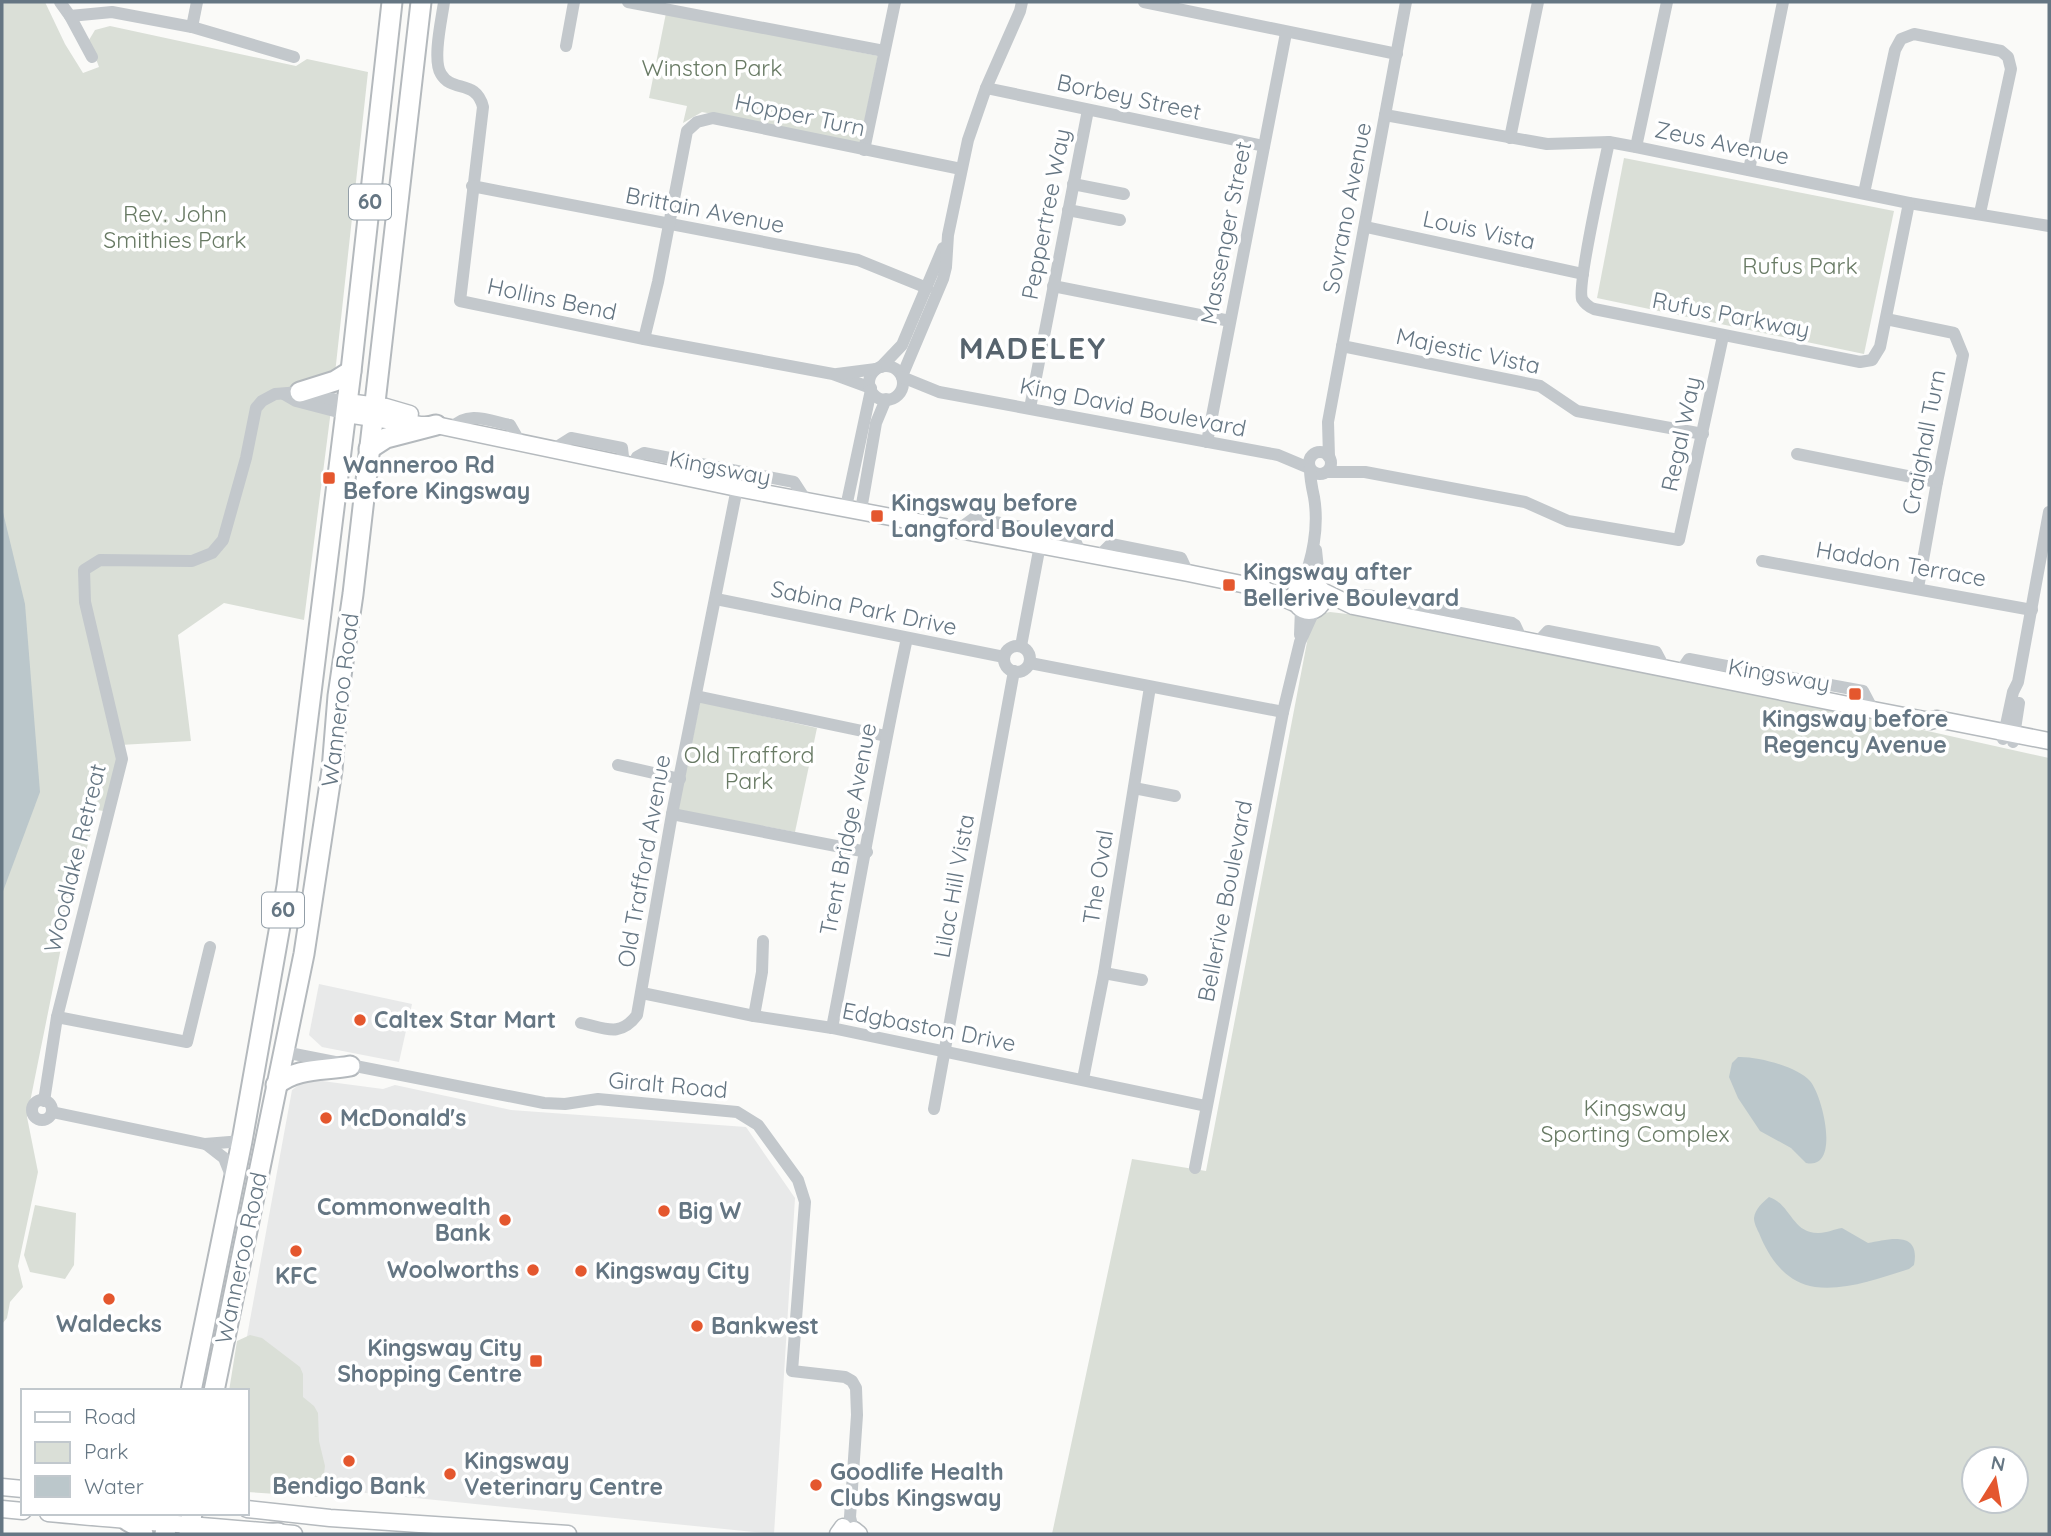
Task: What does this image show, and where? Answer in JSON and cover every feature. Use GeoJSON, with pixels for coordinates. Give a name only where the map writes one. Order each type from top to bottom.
{"type":"FeatureCollection","features":[{"type":"Feature","properties":{"kind":"highway","name":"Wanneroo Road"},"geometry":{"type":"LineString","coordinates":[[191,1389],[242,1141],[287,886],[347,408],[391,2]]}},
{"type":"Feature","properties":{"kind":"highway","name":"Wanneroo Road"},"geometry":{"type":"LineString","coordinates":[[214,1389],[284,1052],[316,881],[332,770],[338,696],[357,555],[421,2]]}},
{"type":"Feature","properties":{"kind":"highway"},"geometry":{"type":"LineString","coordinates":[[292,393],[335,382],[351,371]]}},
{"type":"Feature","properties":{"kind":"highway"},"geometry":{"type":"LineString","coordinates":[[369,449],[386,438],[444,426]]}},
{"type":"Feature","properties":{"kind":"highway"},"geometry":{"type":"LineString","coordinates":[[327,566],[337,558],[357,555]]}},
{"type":"Feature","properties":{"kind":"highway"},"geometry":{"type":"LineString","coordinates":[[232,1188],[243,1181],[266,1064],[275,1054],[284,1052],[278,1044],[275,1025],[290,923],[287,886]]}},
{"type":"Feature","properties":{"kind":"highway"},"geometry":{"type":"LineString","coordinates":[[276,1085],[290,1075],[350,1066]]}},
{"type":"Feature","properties":{"kind":"highway"},"geometry":{"type":"LineString","coordinates":[[197,1362],[203,1367],[209,1363],[216,1333],[229,1314]]}},
{"type":"Feature","properties":{"kind":"highway"},"geometry":{"type":"LineString","coordinates":[[128,1521],[137,1526],[143,1534]]}},
{"type":"Feature","properties":{"kind":"highway"},"geometry":{"type":"LineString","coordinates":[[257,1534],[286,1533]]}},
{"type":"Feature","properties":{"kind":"main road","name":"Kingsway"},"geometry":{"type":"LineString","coordinates":[[347,408],[427,418],[444,426],[628,466],[1261,588],[1307,608],[1351,606],[1930,721],[1937,719],[2049,749]]}},
{"type":"Feature","properties":{"kind":"main road","name":"Kingsway"},"geometry":{"type":"LineString","coordinates":[[1261,588],[1300,587],[1309,583],[1351,606]]}},
{"type":"Feature","properties":{"kind":"main road"},"geometry":{"type":"LineString","coordinates":[[1300,587],[1295,597],[1307,608],[1323,601],[1321,590]]}},
{"type":"Feature","properties":{"kind":"main road","name":"Kingsway"},"geometry":{"type":"LineString","coordinates":[[2008,737],[2049,741]]}},
{"type":"Feature","properties":{"kind":"main road"},"geometry":{"type":"LineString","coordinates":[[2,1487],[21,1489]]}},
{"type":"Feature","properties":{"kind":"main road"},"geometry":{"type":"LineString","coordinates":[[2,1509],[21,1511]]}},
{"type":"Feature","properties":{"kind":"main road"},"geometry":{"type":"LineString","coordinates":[[248,1509],[330,1518],[568,1534]]}},
{"type":"Feature","properties":{"kind":"main road"},"geometry":{"type":"LineString","coordinates":[[68,1515],[286,1533]]}},
{"type":"Feature","properties":{"kind":"street"},"geometry":{"type":"LineString","coordinates":[[60,2],[71,16],[92,57]]}},
{"type":"Feature","properties":{"kind":"street"},"geometry":{"type":"LineString","coordinates":[[192,27],[197,2]]}},
{"type":"Feature","properties":{"kind":"street","name":"Hollins Bend"},"geometry":{"type":"LineString","coordinates":[[444,2],[437,61],[441,75],[452,84],[471,89],[480,97],[483,107],[460,301],[833,374],[871,389]]}},
{"type":"Feature","properties":{"kind":"street"},"geometry":{"type":"LineString","coordinates":[[566,46],[573,2]]}},
{"type":"Feature","properties":{"kind":"street"},"geometry":{"type":"LineString","coordinates":[[628,2],[884,51]]}},
{"type":"Feature","properties":{"kind":"street"},"geometry":{"type":"LineString","coordinates":[[864,150],[895,2]]}},
{"type":"Feature","properties":{"kind":"street"},"geometry":{"type":"LineString","coordinates":[[853,508],[876,423],[892,397],[903,386],[902,377],[943,279],[948,235],[968,140],[986,88],[1022,2]]}},
{"type":"Feature","properties":{"kind":"street"},"geometry":{"type":"LineString","coordinates":[[1144,2],[1397,54]]}},
{"type":"Feature","properties":{"kind":"street","name":"Sovrano Avenue"},"geometry":{"type":"LineString","coordinates":[[1329,457],[1328,422],[1406,2]]}},
{"type":"Feature","properties":{"kind":"street"},"geometry":{"type":"LineString","coordinates":[[1510,138],[1538,2]]}},
{"type":"Feature","properties":{"kind":"street"},"geometry":{"type":"LineString","coordinates":[[1636,147],[1667,2]]}},
{"type":"Feature","properties":{"kind":"street"},"geometry":{"type":"LineString","coordinates":[[1749,170],[1783,2]]}},
{"type":"Feature","properties":{"kind":"street"},"geometry":{"type":"LineString","coordinates":[[71,16],[113,12],[192,27],[294,57]]}},
{"type":"Feature","properties":{"kind":"street","name":"Massenger Street"},"geometry":{"type":"LineString","coordinates":[[1207,442],[1286,33]]}},
{"type":"Feature","properties":{"kind":"street"},"geometry":{"type":"LineString","coordinates":[[1864,194],[1895,50],[1901,39],[1914,34],[2001,51],[2008,57],[2011,69],[1980,213]]}},
{"type":"Feature","properties":{"kind":"street","name":"Borbey Street"},"geometry":{"type":"LineString","coordinates":[[986,88],[1264,146]]}},
{"type":"Feature","properties":{"kind":"street","name":"Peppertree Way"},"geometry":{"type":"LineString","coordinates":[[1030,408],[1088,110]]}},
{"type":"Feature","properties":{"kind":"street","name":"Zeus Avenue"},"geometry":{"type":"LineString","coordinates":[[1385,115],[1547,144],[1609,142],[1864,194],[2049,226]]}},
{"type":"Feature","properties":{"kind":"street","name":"Hopper Turn"},"geometry":{"type":"LineString","coordinates":[[644,339],[687,131],[697,122],[713,118],[961,169]]}},
{"type":"Feature","properties":{"kind":"street","name":"Rufus Parkway"},"geometry":{"type":"LineString","coordinates":[[1609,142],[1581,296],[1588,306],[1594,309],[1723,336],[1866,362],[1872,359],[1879,352],[1909,202]]}},
{"type":"Feature","properties":{"kind":"street"},"geometry":{"type":"LineString","coordinates":[[1073,184],[1124,194]]}},
{"type":"Feature","properties":{"kind":"street","name":"Brittain Avenue"},"geometry":{"type":"LineString","coordinates":[[472,186],[858,260],[927,288]]}},
{"type":"Feature","properties":{"kind":"street"},"geometry":{"type":"LineString","coordinates":[[1068,210],[1119,220]]}},
{"type":"Feature","properties":{"kind":"street","name":"Louis Vista"},"geometry":{"type":"LineString","coordinates":[[1366,227],[1583,274]]}},
{"type":"Feature","properties":{"kind":"street"},"geometry":{"type":"LineString","coordinates":[[853,508],[871,389],[870,378],[902,345],[948,235]]}},
{"type":"Feature","properties":{"kind":"street"},"geometry":{"type":"LineString","coordinates":[[1053,286],[1230,321]]}},
{"type":"Feature","properties":{"kind":"street","name":"Craighall Turn"},"geometry":{"type":"LineString","coordinates":[[1886,319],[1954,333],[1963,355],[1918,588]]}},
{"type":"Feature","properties":{"kind":"street","name":"Regal Way"},"geometry":{"type":"LineString","coordinates":[[1365,472],[1525,502],[1568,521],[1679,540],[1723,336]]}},
{"type":"Feature","properties":{"kind":"street","name":"Majestic Vista"},"geometry":{"type":"LineString","coordinates":[[1342,346],[1541,386],[1577,411],[1703,433]]}},
{"type":"Feature","properties":{"kind":"street"},"geometry":{"type":"LineString","coordinates":[[879,368],[893,367],[902,377]]}},
{"type":"Feature","properties":{"kind":"street","name":"Hollins Bend"},"geometry":{"type":"LineString","coordinates":[[833,374],[879,368]]}},
{"type":"Feature","properties":{"kind":"street","name":"King David Boulevard"},"geometry":{"type":"LineString","coordinates":[[902,377],[939,392],[1278,455],[1310,469]]}},
{"type":"Feature","properties":{"kind":"street"},"geometry":{"type":"LineString","coordinates":[[871,389],[877,397],[892,397]]}},
{"type":"Feature","properties":{"kind":"street","name":"King David Boulevard"},"geometry":{"type":"LineString","coordinates":[[892,397],[939,392]]}},
{"type":"Feature","properties":{"kind":"street"},"geometry":{"type":"LineString","coordinates":[[292,393],[347,408]]}},
{"type":"Feature","properties":{"kind":"street","name":"Woodlake Retreat"},"geometry":{"type":"LineString","coordinates":[[205,1144],[52,1112],[45,1120],[34,1116],[34,1105],[44,1101],[57,1017],[122,759],[85,602],[84,570],[100,560],[192,561],[212,553],[223,540],[234,506],[256,408],[268,397],[292,393]]}},
{"type":"Feature","properties":{"kind":"street","name":"Sovrano Avenue"},"geometry":{"type":"LineString","coordinates":[[1315,453],[1328,422]]}},
{"type":"Feature","properties":{"kind":"street"},"geometry":{"type":"LineString","coordinates":[[1321,590],[1314,539],[1314,499],[1309,460],[1315,453],[1322,452],[1365,472]]}},
{"type":"Feature","properties":{"kind":"street","name":"Kingsway"},"geometry":{"type":"LineString","coordinates":[[628,466],[644,453],[794,482],[805,499]]}},
{"type":"Feature","properties":{"kind":"street","name":"King David Boulevard"},"geometry":{"type":"LineString","coordinates":[[1278,455],[1315,453]]}},
{"type":"Feature","properties":{"kind":"street"},"geometry":{"type":"LineString","coordinates":[[1797,454],[1937,482]]}},
{"type":"Feature","properties":{"kind":"street"},"geometry":{"type":"LineString","coordinates":[[1314,499],[1331,465],[1329,457]]}},
{"type":"Feature","properties":{"kind":"street"},"geometry":{"type":"LineString","coordinates":[[1310,469],[1317,474],[1365,472]]}},
{"type":"Feature","properties":{"kind":"street","name":"Old Trafford Avenue"},"geometry":{"type":"LineString","coordinates":[[581,1023],[618,1031],[629,1025],[637,1015],[672,814],[737,488]]}},
{"type":"Feature","properties":{"kind":"street"},"geometry":{"type":"LineString","coordinates":[[2008,737],[2013,692],[2018,682],[2049,516]]}},
{"type":"Feature","properties":{"kind":"street","name":"Kingsway"},"geometry":{"type":"LineString","coordinates":[[959,529],[974,517],[1074,537],[1080,553]]}},
{"type":"Feature","properties":{"kind":"street"},"geometry":{"type":"LineString","coordinates":[[1300,587],[1308,570],[1314,539]]}},
{"type":"Feature","properties":{"kind":"street"},"geometry":{"type":"LineString","coordinates":[[1021,646],[1040,545]]}},
{"type":"Feature","properties":{"kind":"street","name":"Haddon Terrace"},"geometry":{"type":"LineString","coordinates":[[1762,561],[2032,610]]}},
{"type":"Feature","properties":{"kind":"street","name":"Sabina Park Drive"},"geometry":{"type":"LineString","coordinates":[[716,598],[1004,657]]}},
{"type":"Feature","properties":{"kind":"street","name":"Bellerive Boulevard"},"geometry":{"type":"LineString","coordinates":[[1195,1168],[1283,712],[1307,608]]}},
{"type":"Feature","properties":{"kind":"street","name":"Trent Bridge Avenue"},"geometry":{"type":"LineString","coordinates":[[832,1028],[867,852],[886,736],[907,638]]}},
{"type":"Feature","properties":{"kind":"street"},"geometry":{"type":"LineString","coordinates":[[1021,646],[1028,651],[1030,663],[1025,670],[1014,671],[1007,666],[1004,657],[1012,647],[1021,646]]}},
{"type":"Feature","properties":{"kind":"street"},"geometry":{"type":"LineString","coordinates":[[1030,663],[1283,712]]}},
{"type":"Feature","properties":{"kind":"street","name":"Lilac Hill Vista"},"geometry":{"type":"LineString","coordinates":[[934,1109],[1014,671]]}},
{"type":"Feature","properties":{"kind":"street","name":"The Oval"},"geometry":{"type":"LineString","coordinates":[[1083,1080],[1104,973],[1150,687]]}},
{"type":"Feature","properties":{"kind":"street"},"geometry":{"type":"LineString","coordinates":[[696,696],[886,736]]}},
{"type":"Feature","properties":{"kind":"street"},"geometry":{"type":"LineString","coordinates":[[618,765],[680,779]]}},
{"type":"Feature","properties":{"kind":"street"},"geometry":{"type":"LineString","coordinates":[[1134,788],[1175,796]]}},
{"type":"Feature","properties":{"kind":"street"},"geometry":{"type":"LineString","coordinates":[[672,814],[867,852]]}},
{"type":"Feature","properties":{"kind":"street"},"geometry":{"type":"LineString","coordinates":[[754,1016],[762,972],[763,941]]}},
{"type":"Feature","properties":{"kind":"street"},"geometry":{"type":"LineString","coordinates":[[57,1017],[187,1042],[210,947]]}},
{"type":"Feature","properties":{"kind":"street"},"geometry":{"type":"LineString","coordinates":[[1104,973],[1142,980]]}},
{"type":"Feature","properties":{"kind":"street","name":"Edgbaston Drive"},"geometry":{"type":"LineString","coordinates":[[642,993],[754,1016],[832,1028],[1206,1106]]}},
{"type":"Feature","properties":{"kind":"street","name":"Giralt Road"},"geometry":{"type":"LineString","coordinates":[[284,1052],[544,1102],[565,1104],[598,1099],[737,1112],[758,1125],[798,1180],[805,1202],[792,1371],[845,1377],[852,1381],[856,1388],[857,1415],[849,1530]]}},
{"type":"Feature","properties":{"kind":"street"},"geometry":{"type":"LineString","coordinates":[[205,1144],[242,1141]]}},
{"type":"Feature","properties":{"kind":"street"},"geometry":{"type":"LineString","coordinates":[[205,1144],[224,1158],[232,1188]]}},
{"type":"Feature","properties":{"kind":"shaded area","name":"Caltex Star Mart"},"geometry":{"type":"Polygon","coordinates":[[[319,984],[412,1004],[399,1062],[322,1047],[309,1035],[319,984]]]}},
{"type":"Feature","properties":{"kind":"shaded area"},"geometry":{"type":"Polygon","coordinates":[[[307,1079],[383,1089],[395,1085],[511,1110],[746,1127],[795,1198],[774,1534],[248,1481],[248,1389],[237,1389],[292,1090],[307,1079]]]}},
{"type":"Feature","properties":{"kind":"green space","name":"Rev. John Smithies Park"},"geometry":{"type":"Polygon","coordinates":[[[2,2],[45,2],[65,44],[83,73],[99,67],[89,40],[95,30],[110,26],[296,66],[307,59],[368,72],[331,410],[304,620],[224,603],[178,635],[191,741],[120,745],[110,812],[97,810],[63,938],[27,1117],[38,1172],[18,1266],[23,1287],[10,1302],[7,1318],[2,1324],[2,2]]]}},
{"type":"Feature","properties":{"kind":"green space","name":"Winston Park"},"geometry":{"type":"Polygon","coordinates":[[[666,13],[878,56],[860,143],[702,112],[683,123],[687,106],[649,98],[666,13]]]}},
{"type":"Feature","properties":{"kind":"green space","name":"Rufus Park"},"geometry":{"type":"Polygon","coordinates":[[[1624,158],[1894,211],[1864,354],[1597,298],[1624,158]]]}},
{"type":"Feature","properties":{"kind":"green space","name":"Kingsway Sporting Complex"},"geometry":{"type":"Polygon","coordinates":[[[1330,612],[1356,615],[1784,699],[2049,758],[2049,1534],[1052,1534],[1132,1159],[1206,1171],[1312,616],[1330,612]]]}},
{"type":"Feature","properties":{"kind":"green space","name":"Old Trafford Park"},"geometry":{"type":"Polygon","coordinates":[[[700,702],[817,728],[795,832],[678,810],[700,702]]]}},
{"type":"Feature","properties":{"kind":"green space"},"geometry":{"type":"Polygon","coordinates":[[[35,1205],[76,1213],[74,1265],[65,1279],[30,1272],[24,1255],[35,1205]]]}},
{"type":"Feature","properties":{"kind":"green space"},"geometry":{"type":"Polygon","coordinates":[[[250,1335],[262,1338],[300,1367],[303,1374],[303,1397],[318,1413],[319,1441],[325,1466],[321,1497],[248,1492],[248,1389],[229,1389],[237,1341],[250,1335]]]}},
{"type":"Feature","properties":{"kind":"water"},"geometry":{"type":"Polygon","coordinates":[[[2,508],[25,604],[40,792],[2,894],[2,508]]]}},
{"type":"Feature","properties":{"kind":"water"},"geometry":{"type":"Polygon","coordinates":[[[1738,1057],[1777,1063],[1810,1081],[1820,1101],[1826,1131],[1823,1156],[1817,1162],[1806,1163],[1791,1148],[1760,1131],[1738,1098],[1729,1077],[1732,1063],[1738,1057]]]}},
{"type":"Feature","properties":{"kind":"water"},"geometry":{"type":"Polygon","coordinates":[[[1769,1197],[1782,1206],[1797,1224],[1810,1232],[1822,1233],[1842,1228],[1868,1243],[1893,1239],[1908,1241],[1915,1254],[1914,1265],[1875,1280],[1851,1285],[1827,1288],[1805,1285],[1787,1275],[1773,1260],[1755,1224],[1756,1212],[1769,1197]]]}},
{"type":"Feature","properties":{"kind":"place","name":"Wanneroo Rd Before Kingsway"},"geometry":{"type":"Point","coordinates":[329,478]}},
{"type":"Feature","properties":{"kind":"place","name":"Kingsway before Langford Boulevard"},"geometry":{"type":"Point","coordinates":[877,516]}},
{"type":"Feature","properties":{"kind":"place","name":"Kingsway after Bellerive Boulevard"},"geometry":{"type":"Point","coordinates":[1229,585]}},
{"type":"Feature","properties":{"kind":"place","name":"Kingsway before Regency Avenue"},"geometry":{"type":"Point","coordinates":[1855,694]}},
{"type":"Feature","properties":{"kind":"place","name":"Caltex Star Mart"},"geometry":{"type":"Point","coordinates":[360,1020]}},
{"type":"Feature","properties":{"kind":"place","name":"McDonald's"},"geometry":{"type":"Point","coordinates":[326,1118]}},
{"type":"Feature","properties":{"kind":"place","name":"Big W"},"geometry":{"type":"Point","coordinates":[664,1211]}},
{"type":"Feature","properties":{"kind":"place","name":"Commonwealth Bank"},"geometry":{"type":"Point","coordinates":[505,1220]}},
{"type":"Feature","properties":{"kind":"place","name":"KFC"},"geometry":{"type":"Point","coordinates":[296,1251]}},
{"type":"Feature","properties":{"kind":"place","name":"Woolworths"},"geometry":{"type":"Point","coordinates":[533,1270]}},
{"type":"Feature","properties":{"kind":"place","name":"Kingsway City"},"geometry":{"type":"Point","coordinates":[581,1271]}},
{"type":"Feature","properties":{"kind":"place","name":"Waldecks"},"geometry":{"type":"Point","coordinates":[109,1299]}},
{"type":"Feature","properties":{"kind":"place","name":"Bankwest"},"geometry":{"type":"Point","coordinates":[697,1326]}},
{"type":"Feature","properties":{"kind":"place","name":"Kingsway City Shopping Centre"},"geometry":{"type":"Point","coordinates":[536,1361]}},
{"type":"Feature","properties":{"kind":"place","name":"Bendigo Bank"},"geometry":{"type":"Point","coordinates":[349,1461]}},
{"type":"Feature","properties":{"kind":"place","name":"Kingsway Veterinary Centre"},"geometry":{"type":"Point","coordinates":[450,1474]}},
{"type":"Feature","properties":{"kind":"place","name":"Goodlife Health Clubs Kingsway"},"geometry":{"type":"Point","coordinates":[816,1485]}},
{"type":"Feature","properties":{"kind":"district","name":"MADELEY"},"geometry":{"type":"Point","coordinates":[1033,349]}}]}
